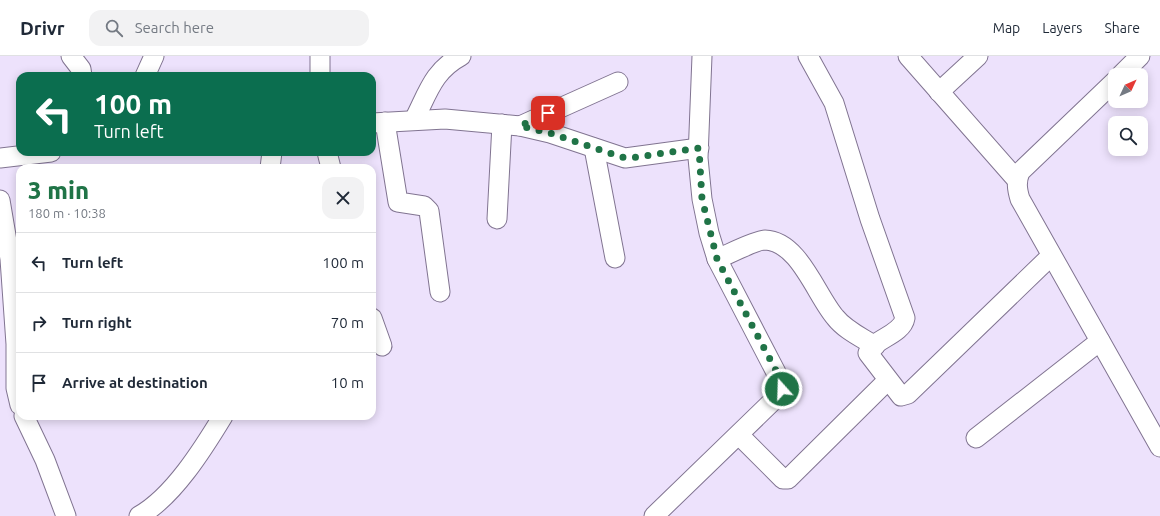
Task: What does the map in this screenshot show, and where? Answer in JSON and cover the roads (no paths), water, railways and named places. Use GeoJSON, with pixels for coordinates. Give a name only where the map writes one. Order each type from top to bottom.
{"type":"FeatureCollection","features":[{"type":"Feature","properties":{"kind":"street"},"geometry":{"type":"LineString","coordinates":[[72,56],[81,72]]}},
{"type":"Feature","properties":{"kind":"street"},"geometry":{"type":"LineString","coordinates":[[147,72],[154,56]]}},
{"type":"Feature","properties":{"kind":"street"},"geometry":{"type":"LineString","coordinates":[[320,56],[320,72]]}},
{"type":"Feature","properties":{"kind":"street"},"geometry":{"type":"LineString","coordinates":[[414,120],[443,67],[461,56]]}},
{"type":"Feature","properties":{"kind":"street"},"geometry":{"type":"LineString","coordinates":[[654,516],[778,396],[782,389],[782,382],[717,259],[702,199],[699,148],[702,56]]}},
{"type":"Feature","properties":{"kind":"street"},"geometry":{"type":"LineString","coordinates":[[808,56],[834,103],[870,219],[905,318],[902,326],[868,353],[901,396],[908,394],[1051,256]]}},
{"type":"Feature","properties":{"kind":"street"},"geometry":{"type":"LineString","coordinates":[[908,56],[1017,180]]}},
{"type":"Feature","properties":{"kind":"street"},"geometry":{"type":"LineString","coordinates":[[939,92],[978,56]]}},
{"type":"Feature","properties":{"kind":"street"},"geometry":{"type":"LineString","coordinates":[[1128,68],[1140,56]]}},
{"type":"Feature","properties":{"kind":"street"},"geometry":{"type":"LineString","coordinates":[[511,125],[618,82]]}},
{"type":"Feature","properties":{"kind":"street"},"geometry":{"type":"LineString","coordinates":[[1108,87],[1020,172],[1017,180],[1020,199],[1160,447]]}},
{"type":"Feature","properties":{"kind":"street"},"geometry":{"type":"LineString","coordinates":[[440,292],[429,211],[424,206],[398,202],[379,122],[445,119],[511,125],[550,133],[621,157],[630,158],[699,148]]}},
{"type":"Feature","properties":{"kind":"street"},"geometry":{"type":"LineString","coordinates":[[497,219],[511,125]]}},
{"type":"Feature","properties":{"kind":"street"},"geometry":{"type":"LineString","coordinates":[[594,148],[615,258]]}},
{"type":"Feature","properties":{"kind":"street"},"geometry":{"type":"LineString","coordinates":[[0,158],[17,156]]}},
{"type":"Feature","properties":{"kind":"street"},"geometry":{"type":"LineString","coordinates":[[1,212],[10,260],[16,344],[16,388]]}},
{"type":"Feature","properties":{"kind":"street"},"geometry":{"type":"LineString","coordinates":[[717,259],[763,240],[773,241],[783,245],[798,259],[838,321],[875,346]]}},
{"type":"Feature","properties":{"kind":"street"},"geometry":{"type":"LineString","coordinates":[[376,329],[382,346]]}},
{"type":"Feature","properties":{"kind":"street"},"geometry":{"type":"LineString","coordinates":[[976,438],[1100,341]]}},
{"type":"Feature","properties":{"kind":"street"},"geometry":{"type":"LineString","coordinates":[[739,434],[783,479],[788,479],[888,380]]}},
{"type":"Feature","properties":{"kind":"street"},"geometry":{"type":"LineString","coordinates":[[26,420],[45,460],[66,516]]}},
{"type":"Feature","properties":{"kind":"street"},"geometry":{"type":"LineString","coordinates":[[139,516],[158,502],[177,481],[202,449],[220,420]]}}]}
